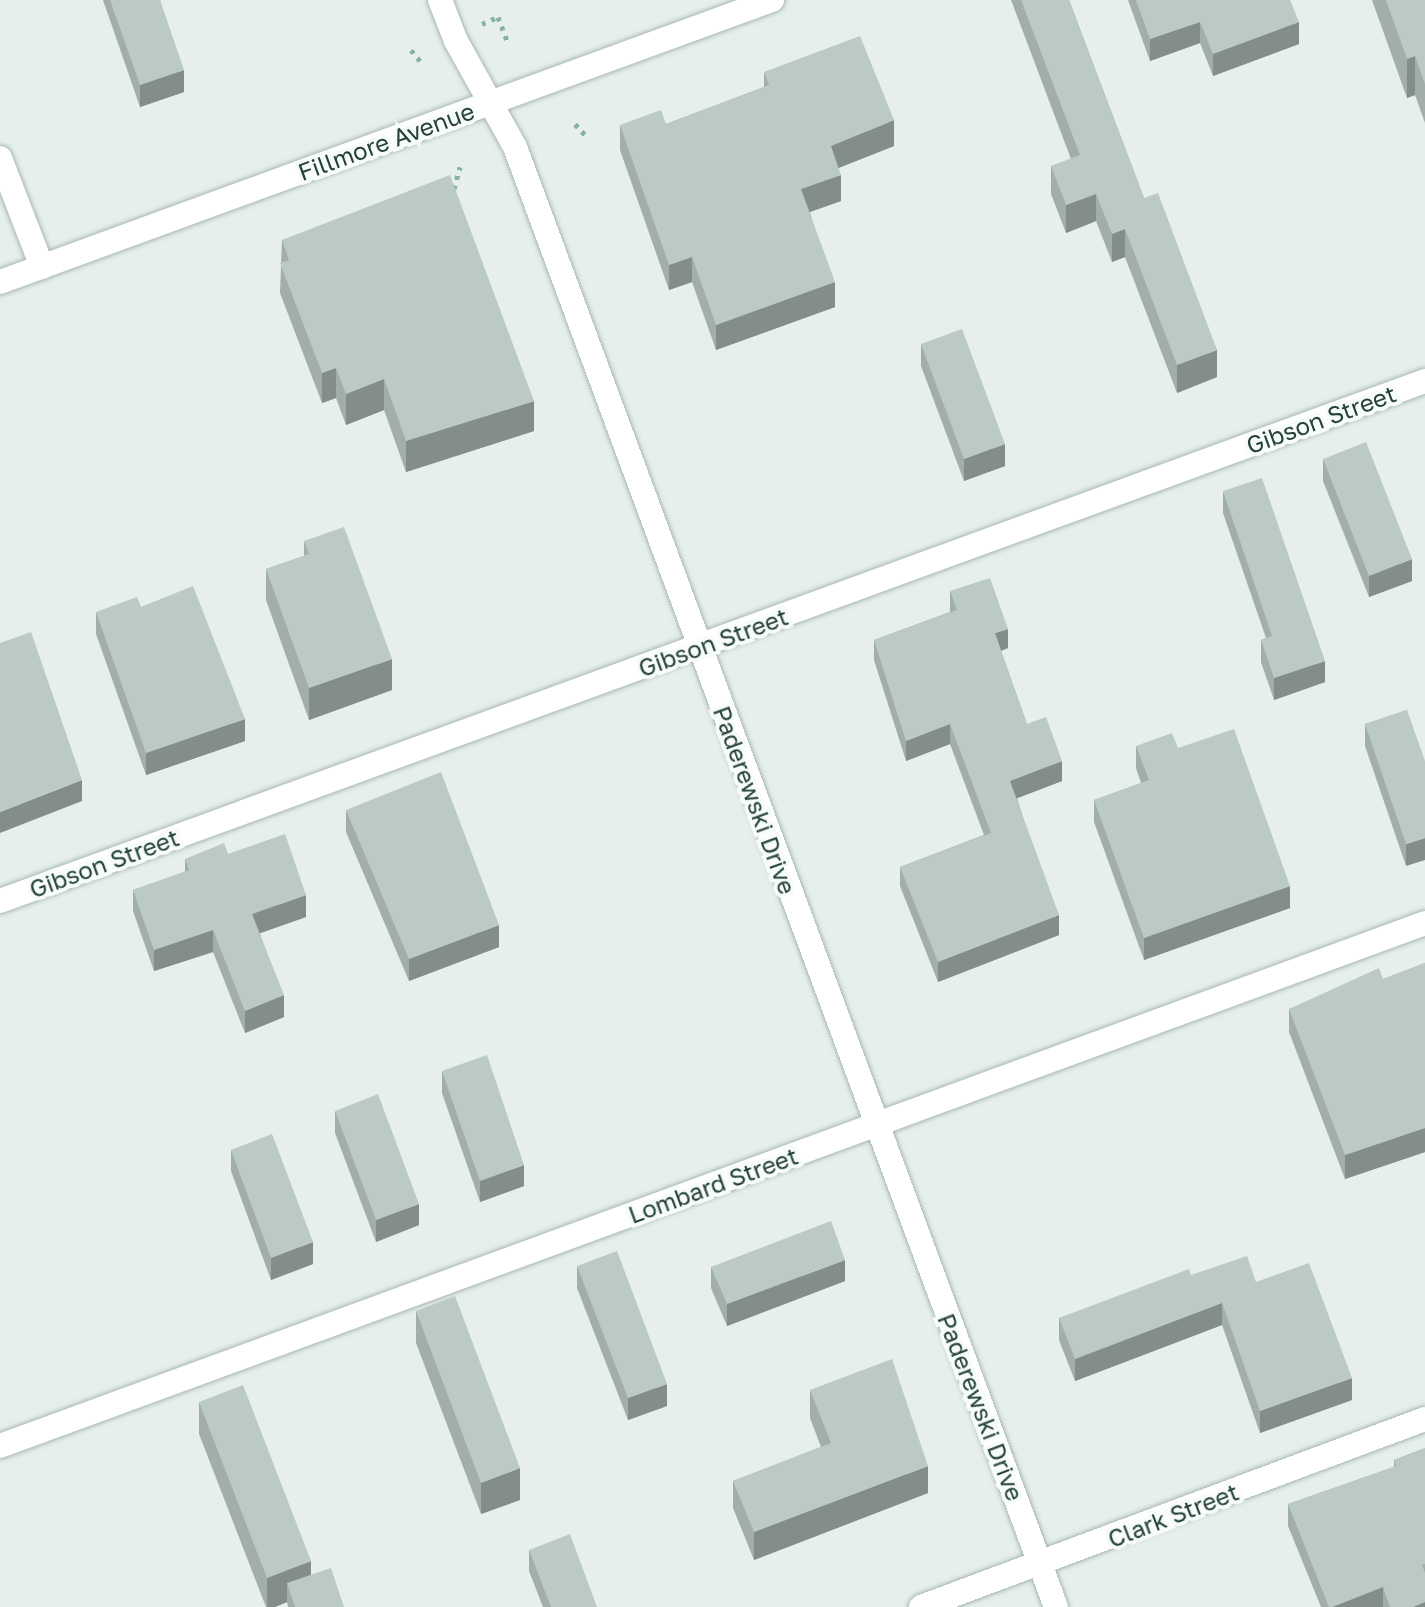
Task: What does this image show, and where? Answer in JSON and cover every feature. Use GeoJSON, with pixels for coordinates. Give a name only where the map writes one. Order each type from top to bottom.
{"type":"FeatureCollection","features":[{"type":"Feature","properties":{"kind":"street","name":"Paderewski Drive"},"geometry":{"type":"LineString","coordinates":[[440,0],[456,41],[515,147],[1056,1607]]}},
{"type":"Feature","properties":{"kind":"street","name":"Fillmore Avenue"},"geometry":{"type":"LineString","coordinates":[[0,282],[772,0]]}},
{"type":"Feature","properties":{"kind":"street"},"geometry":{"type":"LineString","coordinates":[[0,158],[42,267]]}},
{"type":"Feature","properties":{"kind":"street","name":"Gibson Street"},"geometry":{"type":"LineString","coordinates":[[0,901],[1425,381]]}},
{"type":"Feature","properties":{"kind":"street","name":"Lombard Street"},"geometry":{"type":"LineString","coordinates":[[0,1446],[1425,923]]}},
{"type":"Feature","properties":{"kind":"street","name":"Clark Street"},"geometry":{"type":"LineString","coordinates":[[921,1607],[1425,1419]]}},
{"type":"Feature","properties":{"kind":"path"},"geometry":{"type":"LineString","coordinates":[[498,17],[507,40]]}},
{"type":"Feature","properties":{"kind":"path"},"geometry":{"type":"LineString","coordinates":[[411,50],[422,63]]}},
{"type":"Feature","properties":{"kind":"path"},"geometry":{"type":"LineString","coordinates":[[575,124],[588,138]]}},
{"type":"Feature","properties":{"kind":"path"},"geometry":{"type":"LineString","coordinates":[[454,189],[460,167]]}},
{"type":"Feature","properties":{"kind":"building"},"geometry":{"type":"Polygon","coordinates":[[[110,0],[160,0],[184,70],[140,85],[110,0]]]}},
{"type":"Feature","properties":{"kind":"building"},"geometry":{"type":"Polygon","coordinates":[[[1021,0],[1069,0],[1144,198],[1158,193],[1217,350],[1177,365],[1125,229],[1112,234],[1096,194],[1066,205],[1051,166],[1080,155],[1021,0]]]}},
{"type":"Feature","properties":{"kind":"building"},"geometry":{"type":"Polygon","coordinates":[[[1136,0],[1290,0],[1299,22],[1213,54],[1200,22],[1150,39],[1136,0]]]}},
{"type":"Feature","properties":{"kind":"building"},"geometry":{"type":"Polygon","coordinates":[[[1386,0],[1425,0],[1425,84],[1415,56],[1407,59],[1386,0]]]}},
{"type":"Feature","properties":{"kind":"building"},"geometry":{"type":"Polygon","coordinates":[[[860,36],[894,120],[831,146],[841,175],[801,189],[835,282],[716,325],[692,257],[669,265],[620,125],[661,110],[666,124],[769,85],[764,72],[860,36]]]}},
{"type":"Feature","properties":{"kind":"building"},"geometry":{"type":"Polygon","coordinates":[[[450,175],[534,401],[406,441],[384,379],[346,394],[336,368],[322,373],[280,263],[289,260],[282,240],[450,175]]]}},
{"type":"Feature","properties":{"kind":"building"},"geometry":{"type":"Polygon","coordinates":[[[962,329],[1005,444],[964,459],[921,344],[962,329]]]}},
{"type":"Feature","properties":{"kind":"building"},"geometry":{"type":"Polygon","coordinates":[[[1366,442],[1412,559],[1369,576],[1323,459],[1366,442]]]}},
{"type":"Feature","properties":{"kind":"building"},"geometry":{"type":"Polygon","coordinates":[[[1262,478],[1325,661],[1274,678],[1261,640],[1272,636],[1223,491],[1262,478]]]}},
{"type":"Feature","properties":{"kind":"building"},"geometry":{"type":"Polygon","coordinates":[[[344,527],[392,659],[309,688],[266,569],[309,554],[304,541],[344,527]]]}},
{"type":"Feature","properties":{"kind":"building"},"geometry":{"type":"Polygon","coordinates":[[[990,578],[1008,629],[995,633],[1027,724],[1046,717],[1062,761],[1010,781],[1059,915],[938,962],[900,867],[991,833],[950,724],[906,741],[874,640],[957,610],[950,591],[990,578]]]}},
{"type":"Feature","properties":{"kind":"building"},"geometry":{"type":"Polygon","coordinates":[[[193,586],[245,719],[146,753],[96,612],[137,597],[141,607],[193,586]]]}},
{"type":"Feature","properties":{"kind":"building"},"geometry":{"type":"Polygon","coordinates":[[[31,632],[82,780],[0,812],[0,643],[31,632]]]}},
{"type":"Feature","properties":{"kind":"building"},"geometry":{"type":"Polygon","coordinates":[[[1407,710],[1425,761],[1425,838],[1406,844],[1365,724],[1407,710]]]}},
{"type":"Feature","properties":{"kind":"building"},"geometry":{"type":"Polygon","coordinates":[[[1234,729],[1290,886],[1144,938],[1094,800],[1149,780],[1136,746],[1172,733],[1178,748],[1234,729]]]}},
{"type":"Feature","properties":{"kind":"building"},"geometry":{"type":"Polygon","coordinates":[[[441,772],[499,925],[409,959],[346,810],[441,772]]]}},
{"type":"Feature","properties":{"kind":"building"},"geometry":{"type":"Polygon","coordinates":[[[285,834],[306,895],[252,914],[284,995],[245,1011],[213,930],[154,950],[133,890],[189,870],[185,859],[224,843],[228,854],[285,834]]]}},
{"type":"Feature","properties":{"kind":"building"},"geometry":{"type":"Polygon","coordinates":[[[1425,963],[1425,1128],[1345,1155],[1289,1009],[1379,968],[1383,979],[1425,963]]]}},
{"type":"Feature","properties":{"kind":"building"},"geometry":{"type":"Polygon","coordinates":[[[487,1055],[524,1165],[480,1181],[442,1071],[487,1055]]]}},
{"type":"Feature","properties":{"kind":"building"},"geometry":{"type":"Polygon","coordinates":[[[378,1094],[419,1204],[376,1220],[335,1111],[378,1094]]]}},
{"type":"Feature","properties":{"kind":"building"},"geometry":{"type":"Polygon","coordinates":[[[272,1134],[313,1242],[271,1258],[231,1150],[272,1134]]]}},
{"type":"Feature","properties":{"kind":"building"},"geometry":{"type":"Polygon","coordinates":[[[831,1221],[845,1260],[727,1304],[711,1267],[831,1221]]]}},
{"type":"Feature","properties":{"kind":"building"},"geometry":{"type":"Polygon","coordinates":[[[617,1251],[667,1384],[628,1398],[577,1266],[617,1251]]]}},
{"type":"Feature","properties":{"kind":"building"},"geometry":{"type":"Polygon","coordinates":[[[1247,1256],[1256,1282],[1309,1263],[1352,1378],[1260,1411],[1222,1303],[1075,1359],[1059,1318],[1189,1269],[1191,1275],[1247,1256]]]}},
{"type":"Feature","properties":{"kind":"building"},"geometry":{"type":"Polygon","coordinates":[[[455,1296],[520,1468],[481,1483],[416,1311],[455,1296]]]}},
{"type":"Feature","properties":{"kind":"building"},"geometry":{"type":"Polygon","coordinates":[[[892,1359],[928,1466],[754,1532],[733,1481],[831,1443],[810,1390],[892,1359]]]}},
{"type":"Feature","properties":{"kind":"building"},"geometry":{"type":"Polygon","coordinates":[[[243,1385],[311,1561],[267,1578],[199,1402],[243,1385]]]}},
{"type":"Feature","properties":{"kind":"building"},"geometry":{"type":"Polygon","coordinates":[[[1425,1448],[1425,1564],[1422,1565],[1425,1602],[1413,1607],[1390,1607],[1383,1587],[1329,1607],[1288,1504],[1396,1466],[1394,1460],[1425,1448]]]}},
{"type":"Feature","properties":{"kind":"building"},"geometry":{"type":"Polygon","coordinates":[[[570,1534],[597,1607],[551,1607],[529,1550],[570,1534]]]}},
{"type":"Feature","properties":{"kind":"building"},"geometry":{"type":"Polygon","coordinates":[[[331,1568],[344,1607],[295,1607],[287,1583],[331,1568]]]}}]}
